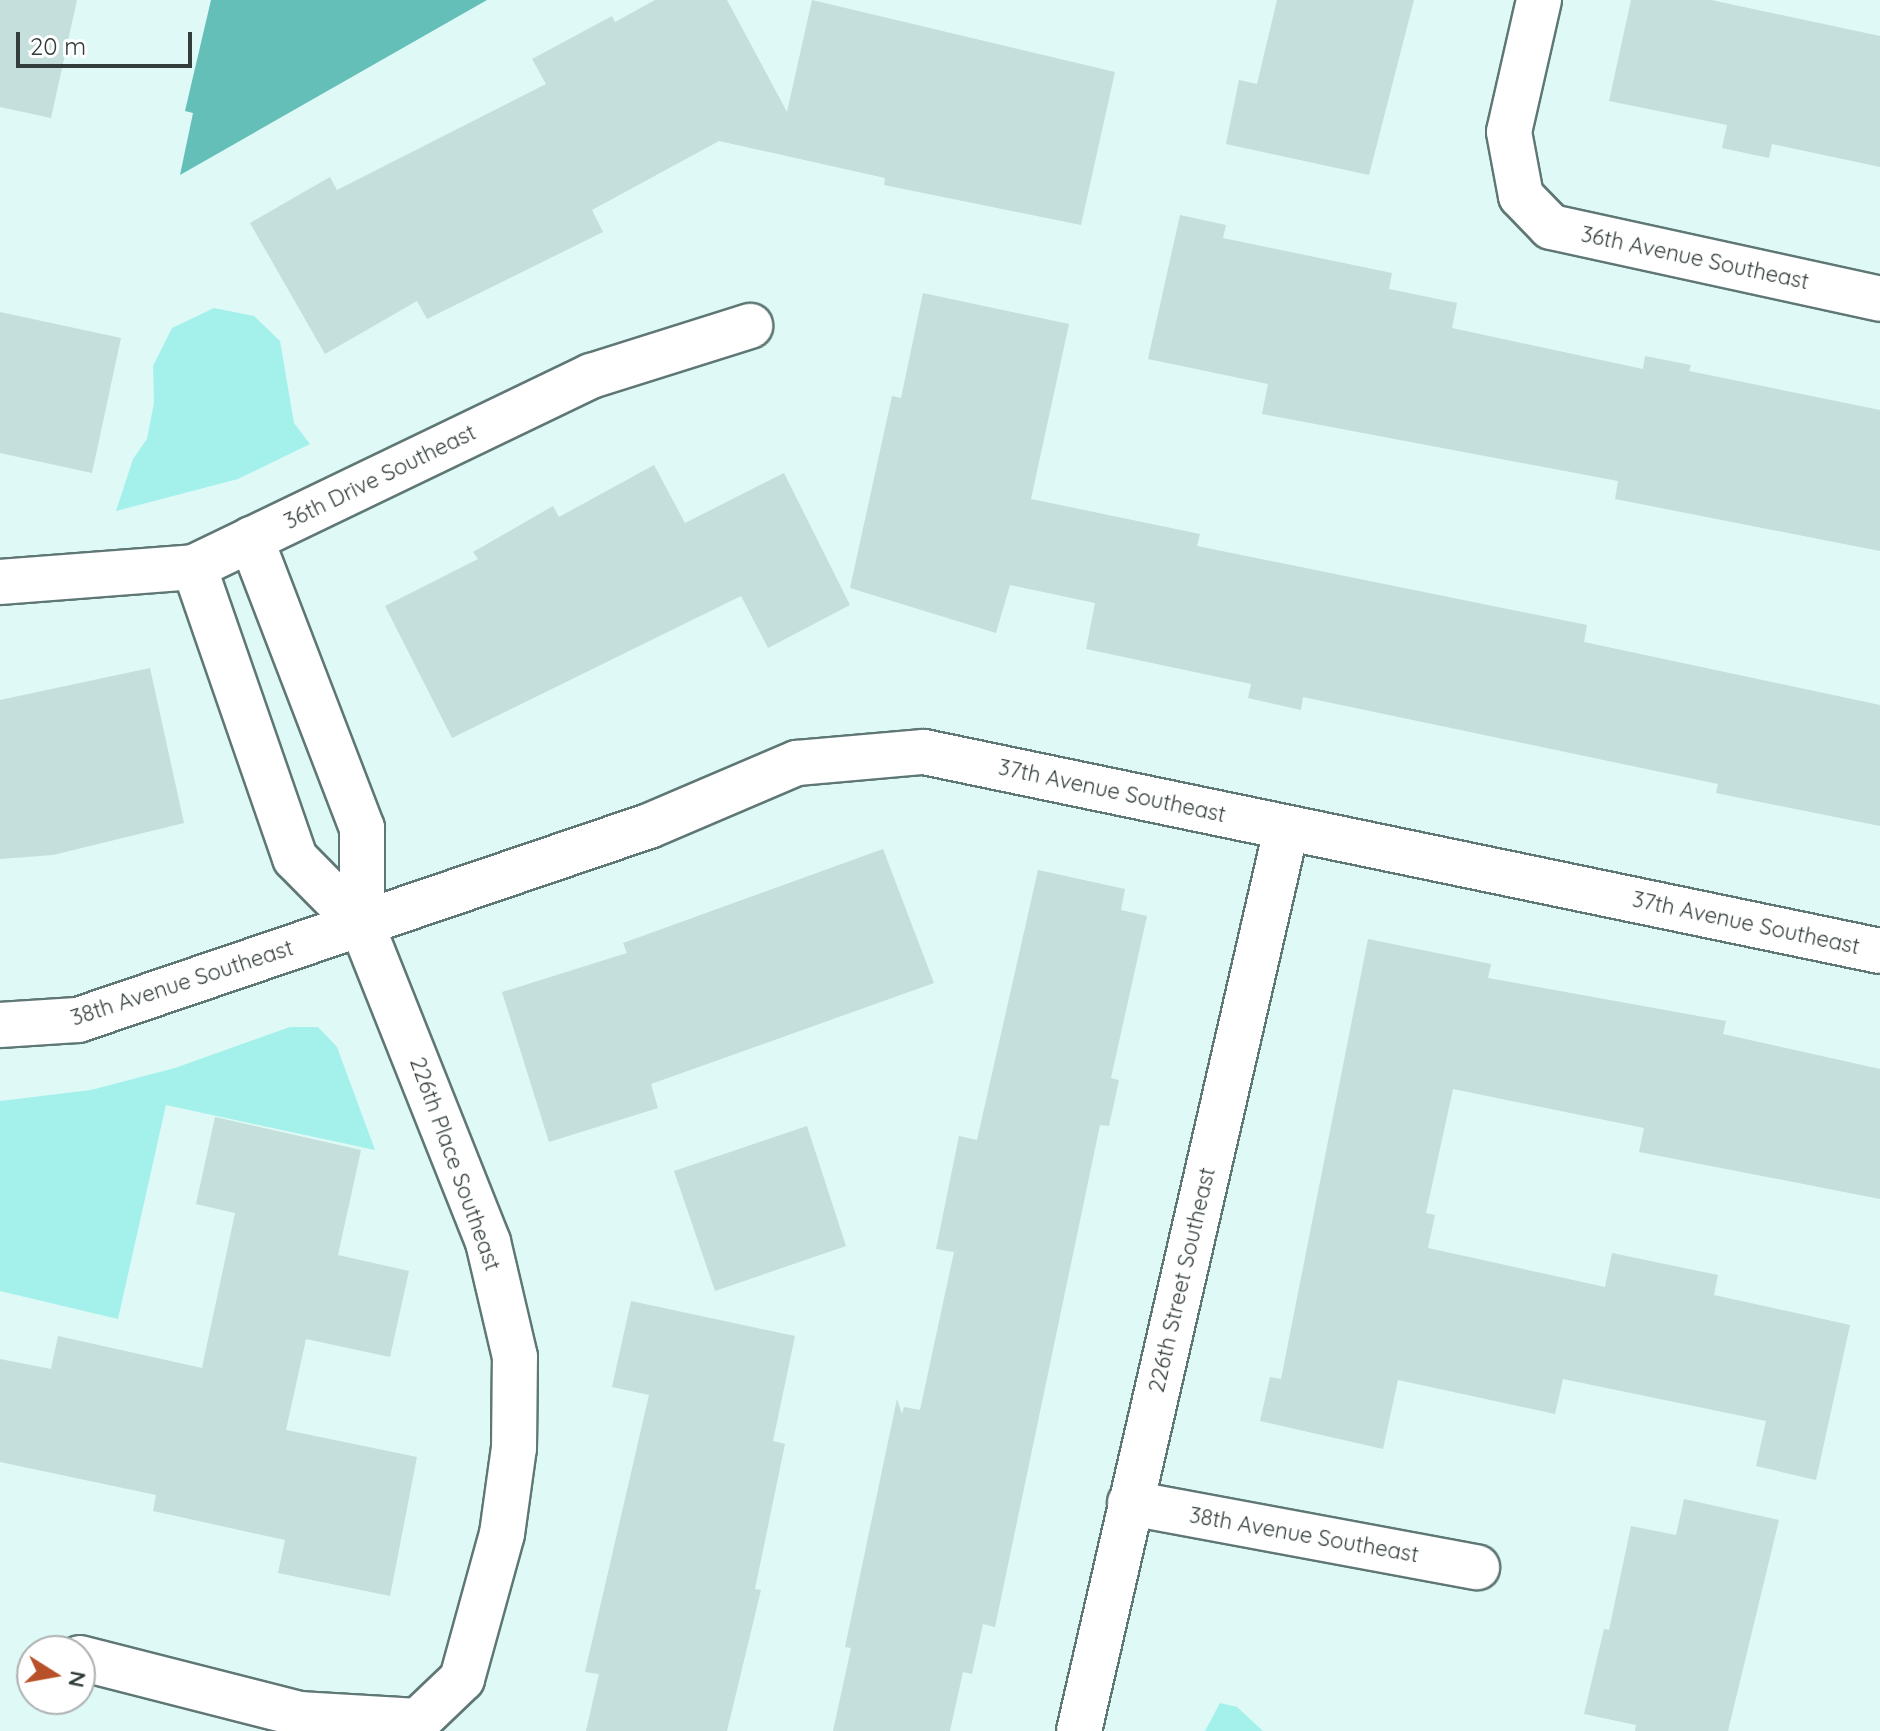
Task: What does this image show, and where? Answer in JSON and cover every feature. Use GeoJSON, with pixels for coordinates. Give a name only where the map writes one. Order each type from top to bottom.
{"type":"FeatureCollection","features":[{"type":"Feature","properties":{"kind":"street","name":"36th Avenue Southeast"},"geometry":{"type":"LineString","coordinates":[[1539,0],[1509,132],[1521,196],[1551,227],[1880,299]]}},
{"type":"Feature","properties":{"kind":"street","name":"36th Drive Southeast"},"geometry":{"type":"LineString","coordinates":[[0,582],[194,567],[591,376],[750,326]]}},
{"type":"Feature","properties":{"kind":"street","name":"226th Place Southeast"},"geometry":{"type":"LineString","coordinates":[[96,1661],[299,1714],[418,1721],[462,1679],[486,1600],[514,1448],[515,1357],[488,1242],[362,926],[362,828],[251,539]]}},
{"type":"Feature","properties":{"kind":"street","name":"226th Place Southeast"},"geometry":{"type":"LineString","coordinates":[[194,567],[295,858],[362,926]]}},
{"type":"Feature","properties":{"kind":"street","name":"37th Avenue Southeast"},"geometry":{"type":"LineString","coordinates":[[362,926],[649,826],[797,763],[924,752],[1286,830],[1880,951]]}},
{"type":"Feature","properties":{"kind":"street","name":"226th Street Southeast"},"geometry":{"type":"LineString","coordinates":[[1079,1731],[1286,830]]}},
{"type":"Feature","properties":{"kind":"street","name":"38th Avenue Southeast"},"geometry":{"type":"LineString","coordinates":[[0,1025],[78,1020],[362,926]]}},
{"type":"Feature","properties":{"kind":"street","name":"38th Avenue Southeast"},"geometry":{"type":"LineString","coordinates":[[1130,1503],[1477,1567]]}},
{"type":"Feature","properties":{"kind":"shaded area"},"geometry":{"type":"Polygon","coordinates":[[[211,0],[487,0],[180,175],[193,113],[185,111],[211,0]]]}},
{"type":"Feature","properties":{"kind":"shaded area"},"geometry":{"type":"Polygon","coordinates":[[[214,308],[254,316],[280,341],[294,423],[310,444],[238,479],[116,511],[133,459],[147,439],[154,403],[153,366],[172,328],[214,308]]]}},
{"type":"Feature","properties":{"kind":"shaded area"},"geometry":{"type":"Polygon","coordinates":[[[290,1027],[318,1027],[337,1047],[375,1150],[166,1105],[118,1319],[0,1291],[0,1101],[91,1090],[175,1068],[290,1027]]]}},
{"type":"Feature","properties":{"kind":"shaded area"},"geometry":{"type":"Polygon","coordinates":[[[1220,1703],[1237,1707],[1263,1731],[1205,1731],[1220,1703]]]}},
{"type":"Feature","properties":{"kind":"building"},"geometry":{"type":"Polygon","coordinates":[[[0,0],[77,0],[51,118],[0,107],[0,0]]]}},
{"type":"Feature","properties":{"kind":"building"},"geometry":{"type":"Polygon","coordinates":[[[655,0],[727,0],[787,112],[812,0],[1115,72],[1081,225],[884,185],[885,178],[719,141],[592,210],[603,232],[427,319],[417,301],[325,354],[250,223],[330,177],[337,190],[546,84],[532,59],[612,16],[615,22],[655,0]]]}},
{"type":"Feature","properties":{"kind":"building"},"geometry":{"type":"Polygon","coordinates":[[[1277,0],[1414,0],[1369,175],[1226,144],[1239,80],[1257,84],[1277,0]]]}},
{"type":"Feature","properties":{"kind":"building"},"geometry":{"type":"Polygon","coordinates":[[[1631,0],[1711,0],[1880,36],[1880,167],[1772,144],[1769,158],[1722,148],[1727,125],[1609,101],[1631,0]]]}},
{"type":"Feature","properties":{"kind":"building"},"geometry":{"type":"Polygon","coordinates":[[[1180,215],[1226,225],[1223,238],[1392,273],[1389,289],[1457,303],[1452,328],[1643,369],[1645,356],[1691,365],[1689,371],[1880,410],[1880,551],[1615,499],[1618,481],[1262,414],[1268,384],[1148,359],[1180,215]]]}},
{"type":"Feature","properties":{"kind":"building"},"geometry":{"type":"Polygon","coordinates":[[[923,293],[1069,324],[1031,499],[1200,534],[1197,546],[1587,625],[1584,642],[1880,705],[1880,826],[1716,793],[1718,784],[1303,697],[1301,710],[1248,698],[1251,684],[1086,649],[1095,603],[1010,585],[996,633],[850,588],[892,396],[901,398],[923,293]]]}},
{"type":"Feature","properties":{"kind":"building"},"geometry":{"type":"Polygon","coordinates":[[[0,312],[121,338],[92,473],[0,453],[0,312]]]}},
{"type":"Feature","properties":{"kind":"building"},"geometry":{"type":"Polygon","coordinates":[[[654,465],[685,523],[784,473],[850,605],[768,648],[741,596],[452,738],[385,606],[478,559],[473,552],[553,506],[559,517],[654,465]]]}},
{"type":"Feature","properties":{"kind":"building"},"geometry":{"type":"Polygon","coordinates":[[[150,668],[184,823],[53,855],[0,859],[0,700],[150,668]]]}},
{"type":"Feature","properties":{"kind":"building"},"geometry":{"type":"Polygon","coordinates":[[[883,849],[934,983],[651,1084],[658,1108],[549,1142],[502,992],[627,953],[623,943],[883,849]]]}},
{"type":"Feature","properties":{"kind":"building"},"geometry":{"type":"Polygon","coordinates":[[[1038,870],[1125,889],[1121,910],[1147,916],[1111,1078],[1119,1080],[1109,1126],[1100,1125],[995,1627],[983,1624],[972,1674],[963,1672],[950,1731],[833,1731],[851,1648],[845,1647],[897,1399],[902,1414],[904,1407],[920,1410],[954,1252],[936,1249],[959,1136],[977,1140],[1038,870]]]}},
{"type":"Feature","properties":{"kind":"building"},"geometry":{"type":"Polygon","coordinates":[[[1368,939],[1491,964],[1488,978],[1726,1021],[1723,1034],[1880,1069],[1880,1199],[1639,1152],[1644,1128],[1453,1089],[1426,1213],[1435,1215],[1428,1248],[1605,1287],[1612,1253],[1718,1275],[1714,1295],[1850,1325],[1816,1480],[1756,1466],[1766,1421],[1563,1379],[1555,1414],[1398,1380],[1383,1449],[1260,1421],[1270,1377],[1281,1379],[1368,939]]]}},
{"type":"Feature","properties":{"kind":"building"},"geometry":{"type":"Polygon","coordinates":[[[215,1117],[361,1150],[338,1255],[409,1271],[390,1357],[306,1339],[286,1430],[417,1457],[390,1596],[278,1573],[285,1540],[153,1511],[156,1495],[0,1462],[0,1359],[51,1369],[58,1336],[202,1368],[235,1213],[196,1204],[215,1117]]]}},
{"type":"Feature","properties":{"kind":"building"},"geometry":{"type":"Polygon","coordinates":[[[807,1126],[846,1246],[715,1291],[674,1171],[807,1126]]]}},
{"type":"Feature","properties":{"kind":"building"},"geometry":{"type":"Polygon","coordinates":[[[631,1301],[795,1336],[773,1441],[785,1444],[755,1589],[761,1590],[727,1731],[586,1731],[599,1674],[585,1672],[649,1395],[612,1387],[631,1301]]]}},
{"type":"Feature","properties":{"kind":"building"},"geometry":{"type":"Polygon","coordinates":[[[1684,1499],[1779,1520],[1728,1731],[1635,1731],[1636,1725],[1584,1714],[1604,1629],[1609,1630],[1631,1526],[1676,1535],[1684,1499]]]}}]}
